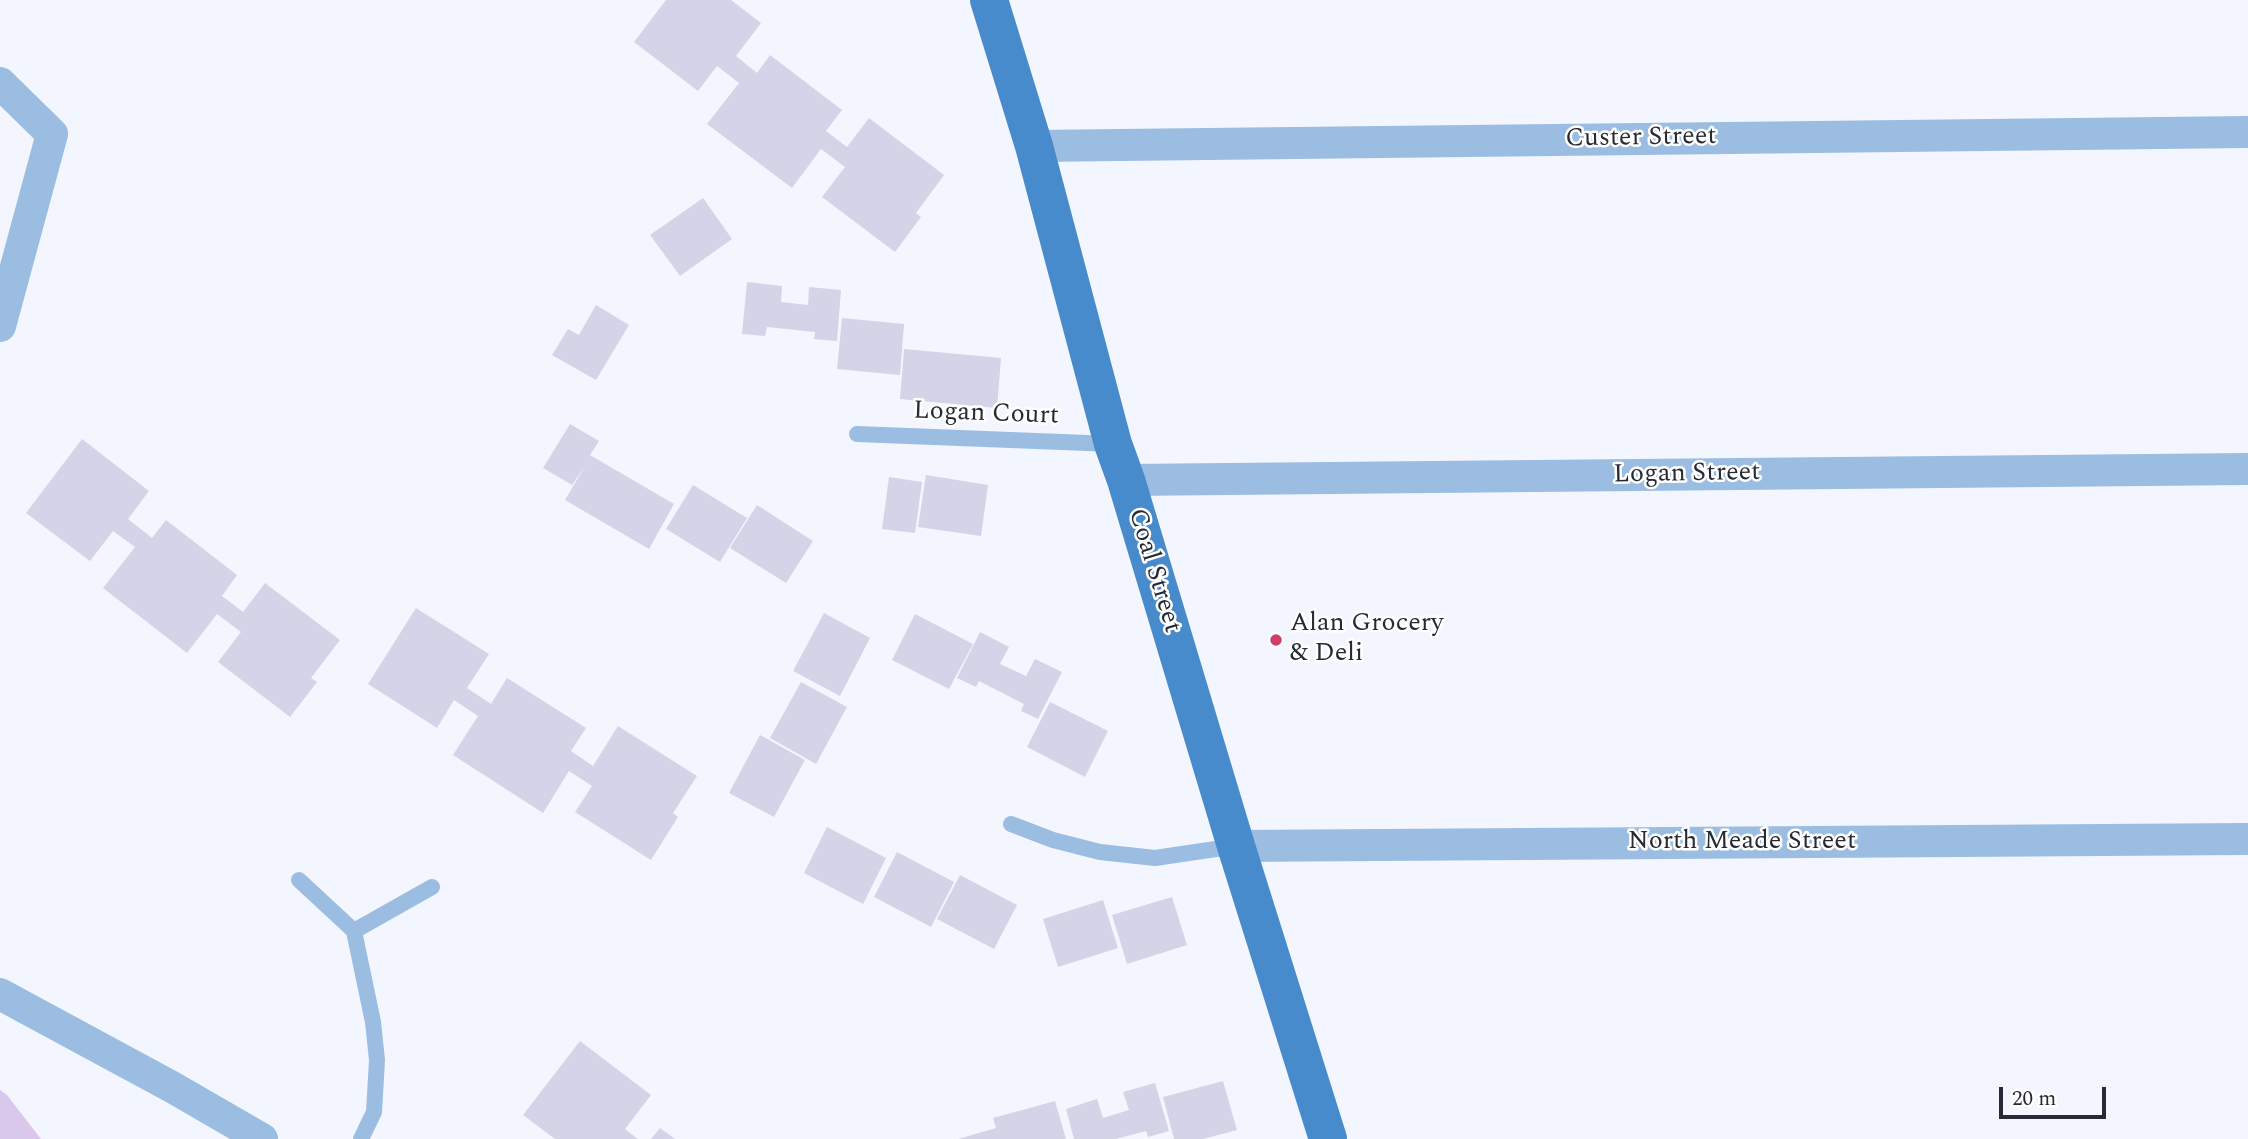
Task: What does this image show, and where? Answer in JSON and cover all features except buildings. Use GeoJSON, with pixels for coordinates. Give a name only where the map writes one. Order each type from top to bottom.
{"type":"FeatureCollection","features":[{"type":"Feature","properties":{"kind":"main road","name":"Coal Street"},"geometry":{"type":"LineString","coordinates":[[989,0],[1034,146],[1113,444],[1328,1139]]}},
{"type":"Feature","properties":{"kind":"street"},"geometry":{"type":"LineString","coordinates":[[0,83],[52,134],[0,326]]}},
{"type":"Feature","properties":{"kind":"street","name":"Custer Street"},"geometry":{"type":"LineString","coordinates":[[1034,146],[2248,132]]}},
{"type":"Feature","properties":{"kind":"street","name":"Logan Street"},"geometry":{"type":"LineString","coordinates":[[1126,480],[2248,469]]}},
{"type":"Feature","properties":{"kind":"street","name":"North Meade Street"},"geometry":{"type":"LineString","coordinates":[[1236,846],[2248,839]]}},
{"type":"Feature","properties":{"kind":"street"},"geometry":{"type":"LineString","coordinates":[[0,994],[262,1139]]}},
{"type":"Feature","properties":{"kind":"lane","name":"Logan Court"},"geometry":{"type":"LineString","coordinates":[[857,435],[1113,444]]}},
{"type":"Feature","properties":{"kind":"lane"},"geometry":{"type":"LineString","coordinates":[[1011,824],[1053,840],[1100,852],[1156,858],[1236,846]]}},
{"type":"Feature","properties":{"kind":"lane"},"geometry":{"type":"LineString","coordinates":[[299,880],[354,931],[373,1022],[377,1060],[374,1112],[361,1139]]}},
{"type":"Feature","properties":{"kind":"lane"},"geometry":{"type":"LineString","coordinates":[[354,931],[432,887]]}},
{"type":"Feature","properties":{"kind":"shaded area"},"geometry":{"type":"Polygon","coordinates":[[[0,1090],[7,1095],[41,1139],[0,1139],[0,1090]]]}},
{"type":"Feature","properties":{"kind":"place","name":"Alan Grocery & Deli"},"geometry":{"type":"Point","coordinates":[1276,640]}}]}
